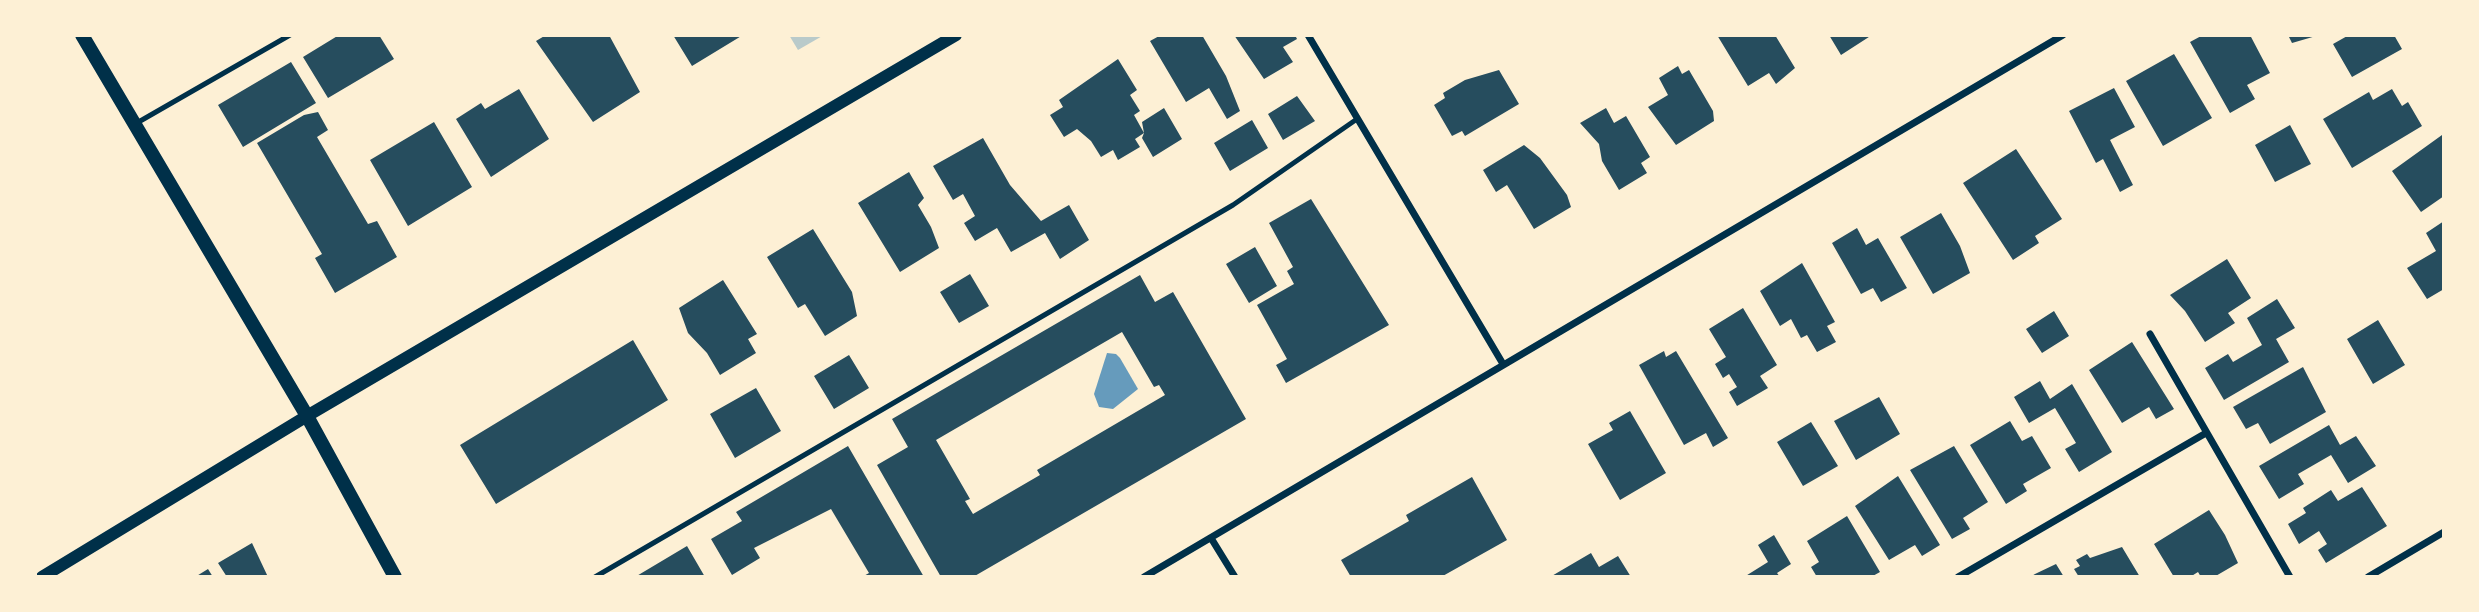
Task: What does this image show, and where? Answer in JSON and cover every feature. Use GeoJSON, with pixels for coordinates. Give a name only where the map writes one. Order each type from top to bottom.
{"type":"FeatureCollection","features":[{"type":"Feature","properties":{"kind":"main road"},"geometry":{"type":"LineString","coordinates":[[82,35],[307,416],[395,577]]}},
{"type":"Feature","properties":{"kind":"street"},"geometry":{"type":"LineString","coordinates":[[43,577],[307,416],[956,35]]}},
{"type":"Feature","properties":{"kind":"street"},"geometry":{"type":"LineString","coordinates":[[1308,35],[1503,364]]}},
{"type":"Feature","properties":{"kind":"street"},"geometry":{"type":"LineString","coordinates":[[1144,577],[2063,35]]}},
{"type":"Feature","properties":{"kind":"street"},"geometry":{"type":"LineString","coordinates":[[2150,334],[2290,577]]}},
{"type":"Feature","properties":{"kind":"street"},"geometry":{"type":"LineString","coordinates":[[1958,577],[2206,433]]}},
{"type":"Feature","properties":{"kind":"street"},"geometry":{"type":"LineString","coordinates":[[2368,577],[2444,532]]}},
{"type":"Feature","properties":{"kind":"street"},"geometry":{"type":"LineString","coordinates":[[1211,538],[1235,577]]}},
{"type":"Feature","properties":{"kind":"lane"},"geometry":{"type":"LineString","coordinates":[[135,124],[290,35]]}},
{"type":"Feature","properties":{"kind":"lane"},"geometry":{"type":"LineString","coordinates":[[595,577],[1233,205],[1357,119]]}},
{"type":"Feature","properties":{"kind":"shaded area"},"geometry":{"type":"Polygon","coordinates":[[[789,35],[824,35],[798,50],[789,35]]]}},
{"type":"Feature","properties":{"kind":"water"},"geometry":{"type":"Polygon","coordinates":[[[1107,353],[1116,354],[1120,358],[1138,389],[1113,409],[1099,407],[1094,394],[1107,353]]]}},
{"type":"Feature","properties":{"kind":"building"},"geometry":{"type":"Polygon","coordinates":[[[339,35],[379,35],[394,59],[328,98],[303,57],[339,35]]]}},
{"type":"Feature","properties":{"kind":"building"},"geometry":{"type":"Polygon","coordinates":[[[546,35],[609,35],[640,92],[593,122],[536,41],[546,35]]]}},
{"type":"Feature","properties":{"kind":"building"},"geometry":{"type":"Polygon","coordinates":[[[673,35],[743,35],[692,66],[673,35]]]}},
{"type":"Feature","properties":{"kind":"building"},"geometry":{"type":"Polygon","coordinates":[[[1161,35],[1202,35],[1226,76],[1240,111],[1227,119],[1209,88],[1186,102],[1150,41],[1161,35]]]}},
{"type":"Feature","properties":{"kind":"building"},"geometry":{"type":"Polygon","coordinates":[[[1234,35],[1295,35],[1297,39],[1283,47],[1293,62],[1264,79],[1234,35]]]}},
{"type":"Feature","properties":{"kind":"building"},"geometry":{"type":"Polygon","coordinates":[[[1717,35],[1775,35],[1795,68],[1776,84],[1769,73],[1748,86],[1717,35]]]}},
{"type":"Feature","properties":{"kind":"building"},"geometry":{"type":"Polygon","coordinates":[[[1829,35],[1872,35],[1841,55],[1829,35]]]}},
{"type":"Feature","properties":{"kind":"building"},"geometry":{"type":"Polygon","coordinates":[[[2203,35],[2250,35],[2270,73],[2247,85],[2255,99],[2230,113],[2190,42],[2203,35]]]}},
{"type":"Feature","properties":{"kind":"building"},"geometry":{"type":"Polygon","coordinates":[[[2288,35],[2315,35],[2316,36],[2292,43],[2288,35]]]}},
{"type":"Feature","properties":{"kind":"building"},"geometry":{"type":"Polygon","coordinates":[[[2349,35],[2394,35],[2402,49],[2352,77],[2333,44],[2349,35]]]}},
{"type":"Feature","properties":{"kind":"building"},"geometry":{"type":"Polygon","coordinates":[[[2174,54],[2212,118],[2163,146],[2126,81],[2174,54]]]}},
{"type":"Feature","properties":{"kind":"building"},"geometry":{"type":"Polygon","coordinates":[[[1118,59],[1137,90],[1130,95],[1140,111],[1134,115],[1144,133],[1135,139],[1140,147],[1118,160],[1113,150],[1101,157],[1091,141],[1077,129],[1064,137],[1050,115],[1063,107],[1059,100],[1118,59]]]}},
{"type":"Feature","properties":{"kind":"building"},"geometry":{"type":"Polygon","coordinates":[[[291,62],[316,103],[243,147],[218,105],[291,62]]]}},
{"type":"Feature","properties":{"kind":"building"},"geometry":{"type":"Polygon","coordinates":[[[1678,66],[1682,74],[1689,70],[1713,111],[1714,121],[1676,145],[1648,107],[1668,95],[1659,78],[1678,66]]]}},
{"type":"Feature","properties":{"kind":"building"},"geometry":{"type":"Polygon","coordinates":[[[1499,70],[1519,104],[1465,136],[1462,131],[1452,136],[1434,105],[1445,98],[1443,93],[1465,80],[1499,70]]]}},
{"type":"Feature","properties":{"kind":"building"},"geometry":{"type":"Polygon","coordinates":[[[2114,88],[2135,127],[2110,140],[2133,185],[2120,192],[2103,159],[2096,163],[2069,111],[2114,88]]]}},
{"type":"Feature","properties":{"kind":"building"},"geometry":{"type":"Polygon","coordinates":[[[519,89],[549,139],[491,177],[456,119],[481,103],[485,109],[519,89]]]}},
{"type":"Feature","properties":{"kind":"building"},"geometry":{"type":"Polygon","coordinates":[[[2392,89],[2402,106],[2408,102],[2422,126],[2352,168],[2323,119],[2369,92],[2373,100],[2392,89]]]}},
{"type":"Feature","properties":{"kind":"building"},"geometry":{"type":"Polygon","coordinates":[[[1297,96],[1315,121],[1283,140],[1268,114],[1297,96]]]}},
{"type":"Feature","properties":{"kind":"building"},"geometry":{"type":"Polygon","coordinates":[[[1164,108],[1182,139],[1153,157],[1142,138],[1142,122],[1164,108]]]}},
{"type":"Feature","properties":{"kind":"building"},"geometry":{"type":"Polygon","coordinates":[[[1606,108],[1614,123],[1626,116],[1650,157],[1641,163],[1647,173],[1619,190],[1602,161],[1599,144],[1580,123],[1606,108]]]}},
{"type":"Feature","properties":{"kind":"building"},"geometry":{"type":"Polygon","coordinates":[[[318,112],[328,130],[317,137],[368,224],[377,221],[397,257],[335,293],[315,258],[322,254],[257,143],[304,115],[318,112]]]}},
{"type":"Feature","properties":{"kind":"building"},"geometry":{"type":"Polygon","coordinates":[[[1252,120],[1268,148],[1230,171],[1214,143],[1252,120]]]}},
{"type":"Feature","properties":{"kind":"building"},"geometry":{"type":"Polygon","coordinates":[[[434,122],[472,187],[408,226],[370,160],[434,122]]]}},
{"type":"Feature","properties":{"kind":"building"},"geometry":{"type":"Polygon","coordinates":[[[2290,125],[2311,164],[2275,182],[2255,145],[2290,125]]]}},
{"type":"Feature","properties":{"kind":"building"},"geometry":{"type":"Polygon","coordinates":[[[2442,135],[2444,196],[2421,212],[2392,171],[2442,135]]]}},
{"type":"Feature","properties":{"kind":"building"},"geometry":{"type":"Polygon","coordinates":[[[983,138],[1010,185],[1041,221],[1069,205],[1089,240],[1060,259],[1045,233],[1011,252],[997,228],[975,241],[964,223],[975,216],[963,194],[953,200],[933,166],[983,138]]]}},
{"type":"Feature","properties":{"kind":"building"},"geometry":{"type":"Polygon","coordinates":[[[1524,145],[1540,158],[1567,195],[1571,207],[1534,229],[1507,185],[1496,192],[1483,170],[1524,145]]]}},
{"type":"Feature","properties":{"kind":"building"},"geometry":{"type":"Polygon","coordinates":[[[2016,149],[2062,219],[2035,236],[2039,243],[2013,260],[1963,183],[2016,149]]]}},
{"type":"Feature","properties":{"kind":"building"},"geometry":{"type":"Polygon","coordinates":[[[909,172],[924,198],[918,205],[939,248],[900,272],[858,203],[909,172]]]}},
{"type":"Feature","properties":{"kind":"building"},"geometry":{"type":"Polygon","coordinates":[[[1311,199],[1389,325],[1286,383],[1276,365],[1287,359],[1257,305],[1294,284],[1287,271],[1293,267],[1269,223],[1311,199]]]}},
{"type":"Feature","properties":{"kind":"building"},"geometry":{"type":"Polygon","coordinates":[[[1941,213],[1960,246],[1970,273],[1933,294],[1900,237],[1941,213]]]}},
{"type":"Feature","properties":{"kind":"building"},"geometry":{"type":"Polygon","coordinates":[[[2444,221],[2444,289],[2427,299],[2407,268],[2436,251],[2426,233],[2444,221]]]}},
{"type":"Feature","properties":{"kind":"building"},"geometry":{"type":"Polygon","coordinates":[[[1857,228],[1866,245],[1878,238],[1907,288],[1881,302],[1873,288],[1861,294],[1832,243],[1857,228]]]}},
{"type":"Feature","properties":{"kind":"building"},"geometry":{"type":"Polygon","coordinates":[[[813,229],[852,292],[857,316],[825,336],[805,304],[798,308],[767,257],[813,229]]]}},
{"type":"Feature","properties":{"kind":"building"},"geometry":{"type":"Polygon","coordinates":[[[1255,247],[1277,286],[1249,303],[1226,264],[1255,247]]]}},
{"type":"Feature","properties":{"kind":"building"},"geometry":{"type":"Polygon","coordinates":[[[2227,259],[2251,298],[2228,313],[2235,323],[2205,342],[2185,311],[2170,295],[2227,259]]]}},
{"type":"Feature","properties":{"kind":"building"},"geometry":{"type":"Polygon","coordinates":[[[1802,263],[1835,322],[1827,326],[1836,342],[1817,352],[1807,335],[1801,338],[1791,319],[1780,326],[1760,291],[1802,263]]]}},
{"type":"Feature","properties":{"kind":"building"},"geometry":{"type":"Polygon","coordinates":[[[970,274],[989,306],[959,323],[940,292],[970,274]]]}},
{"type":"Feature","properties":{"kind":"building"},"geometry":{"type":"Polygon","coordinates":[[[1140,275],[1155,302],[1173,292],[1246,419],[973,577],[941,577],[877,465],[908,447],[892,419],[1140,275]],[[1122,332],[936,440],[970,499],[965,501],[973,514],[1040,475],[1037,470],[1165,395],[1159,385],[1154,387],[1122,332]]]}},
{"type":"Feature","properties":{"kind":"building"},"geometry":{"type":"Polygon","coordinates":[[[723,280],[757,334],[748,339],[756,353],[720,375],[707,353],[688,333],[679,308],[723,280]]]}},
{"type":"Feature","properties":{"kind":"building"},"geometry":{"type":"Polygon","coordinates":[[[2277,299],[2295,328],[2276,339],[2289,362],[2224,400],[2205,368],[2228,354],[2233,362],[2262,345],[2247,318],[2277,299]]]}},
{"type":"Feature","properties":{"kind":"building"},"geometry":{"type":"Polygon","coordinates":[[[1743,308],[1777,365],[1760,376],[1768,388],[1737,406],[1729,392],[1737,387],[1729,374],[1723,378],[1715,364],[1726,357],[1709,329],[1743,308]]]}},
{"type":"Feature","properties":{"kind":"building"},"geometry":{"type":"Polygon","coordinates":[[[2054,311],[2069,336],[2042,353],[2026,329],[2054,311]]]}},
{"type":"Feature","properties":{"kind":"building"},"geometry":{"type":"Polygon","coordinates":[[[2378,320],[2405,365],[2373,384],[2347,339],[2378,320]]]}},
{"type":"Feature","properties":{"kind":"building"},"geometry":{"type":"Polygon","coordinates":[[[633,340],[668,400],[496,504],[460,445],[633,340]]]}},
{"type":"Feature","properties":{"kind":"building"},"geometry":{"type":"Polygon","coordinates":[[[2132,342],[2174,409],[2156,419],[2149,407],[2122,423],[2089,370],[2132,342]]]}},
{"type":"Feature","properties":{"kind":"building"},"geometry":{"type":"Polygon","coordinates":[[[1664,351],[1666,357],[1676,351],[1728,438],[1713,447],[1706,433],[1684,445],[1639,365],[1664,351]]]}},
{"type":"Feature","properties":{"kind":"building"},"geometry":{"type":"Polygon","coordinates":[[[849,355],[869,388],[834,409],[814,376],[849,355]]]}},
{"type":"Feature","properties":{"kind":"building"},"geometry":{"type":"Polygon","coordinates":[[[2303,367],[2326,412],[2270,444],[2258,423],[2246,429],[2233,407],[2303,367]]]}},
{"type":"Feature","properties":{"kind":"building"},"geometry":{"type":"Polygon","coordinates":[[[2040,381],[2050,399],[2072,384],[2112,452],[2079,472],[2065,449],[2076,443],[2055,408],[2029,423],[2014,397],[2040,381]]]}},
{"type":"Feature","properties":{"kind":"building"},"geometry":{"type":"Polygon","coordinates":[[[756,388],[781,431],[735,458],[710,414],[756,388]]]}},
{"type":"Feature","properties":{"kind":"building"},"geometry":{"type":"Polygon","coordinates":[[[1879,397],[1900,434],[1856,460],[1834,421],[1879,397]]]}},
{"type":"Feature","properties":{"kind":"building"},"geometry":{"type":"Polygon","coordinates":[[[1630,411],[1666,473],[1620,500],[1588,444],[1613,430],[1609,423],[1630,411]]]}},
{"type":"Feature","properties":{"kind":"building"},"geometry":{"type":"Polygon","coordinates":[[[2010,421],[2022,441],[2032,436],[2051,468],[2023,484],[2027,491],[2006,504],[1970,445],[2010,421]]]}},
{"type":"Feature","properties":{"kind":"building"},"geometry":{"type":"Polygon","coordinates":[[[1811,422],[1838,466],[1803,486],[1777,442],[1811,422]]]}},
{"type":"Feature","properties":{"kind":"building"},"geometry":{"type":"Polygon","coordinates":[[[2329,425],[2340,445],[2356,436],[2376,466],[2348,483],[2331,455],[2298,474],[2304,484],[2279,499],[2259,466],[2329,425]]]}},
{"type":"Feature","properties":{"kind":"building"},"geometry":{"type":"Polygon","coordinates":[[[848,446],[924,577],[862,577],[869,573],[831,509],[754,548],[760,558],[732,575],[711,539],[742,521],[736,512],[848,446]]]}},
{"type":"Feature","properties":{"kind":"building"},"geometry":{"type":"Polygon","coordinates":[[[1954,446],[1988,502],[1963,518],[1970,529],[1952,539],[1910,470],[1954,446]]]}},
{"type":"Feature","properties":{"kind":"building"},"geometry":{"type":"Polygon","coordinates":[[[1898,476],[1940,545],[1922,556],[1915,545],[1889,560],[1855,506],[1898,476]]]}},
{"type":"Feature","properties":{"kind":"building"},"geometry":{"type":"Polygon","coordinates":[[[1472,477],[1507,540],[1441,577],[1351,577],[1341,560],[1409,521],[1406,515],[1472,477]]]}},
{"type":"Feature","properties":{"kind":"building"},"geometry":{"type":"Polygon","coordinates":[[[2362,487],[2387,526],[2326,563],[2318,550],[2327,544],[2319,531],[2299,544],[2288,524],[2306,513],[2303,508],[2331,490],[2338,501],[2362,487]]]}},
{"type":"Feature","properties":{"kind":"building"},"geometry":{"type":"Polygon","coordinates":[[[2209,510],[2238,563],[2214,577],[2201,577],[2198,572],[2190,577],[2174,577],[2154,544],[2209,510]]]}},
{"type":"Feature","properties":{"kind":"building"},"geometry":{"type":"Polygon","coordinates":[[[1847,516],[1880,572],[1871,577],[1817,577],[1811,567],[1819,562],[1807,541],[1847,516]]]}},
{"type":"Feature","properties":{"kind":"building"},"geometry":{"type":"Polygon","coordinates":[[[1774,535],[1791,564],[1777,573],[1780,577],[1744,577],[1768,562],[1758,545],[1774,535]]]}},
{"type":"Feature","properties":{"kind":"building"},"geometry":{"type":"Polygon","coordinates":[[[252,543],[268,577],[227,577],[218,563],[252,543]]]}},
{"type":"Feature","properties":{"kind":"building"},"geometry":{"type":"Polygon","coordinates":[[[687,546],[705,577],[635,577],[687,546]]]}},
{"type":"Feature","properties":{"kind":"building"},"geometry":{"type":"Polygon","coordinates":[[[2122,547],[2140,577],[2079,577],[2074,569],[2080,566],[2076,560],[2087,554],[2090,558],[2122,547]]]}},
{"type":"Feature","properties":{"kind":"building"},"geometry":{"type":"Polygon","coordinates":[[[1591,553],[1599,567],[1618,556],[1631,577],[1550,577],[1591,553]]]}},
{"type":"Feature","properties":{"kind":"building"},"geometry":{"type":"Polygon","coordinates":[[[2056,564],[2064,577],[2030,577],[2035,574],[2056,564]]]}},
{"type":"Feature","properties":{"kind":"building"},"geometry":{"type":"Polygon","coordinates":[[[208,569],[213,577],[195,577],[208,569]]]}}]}
